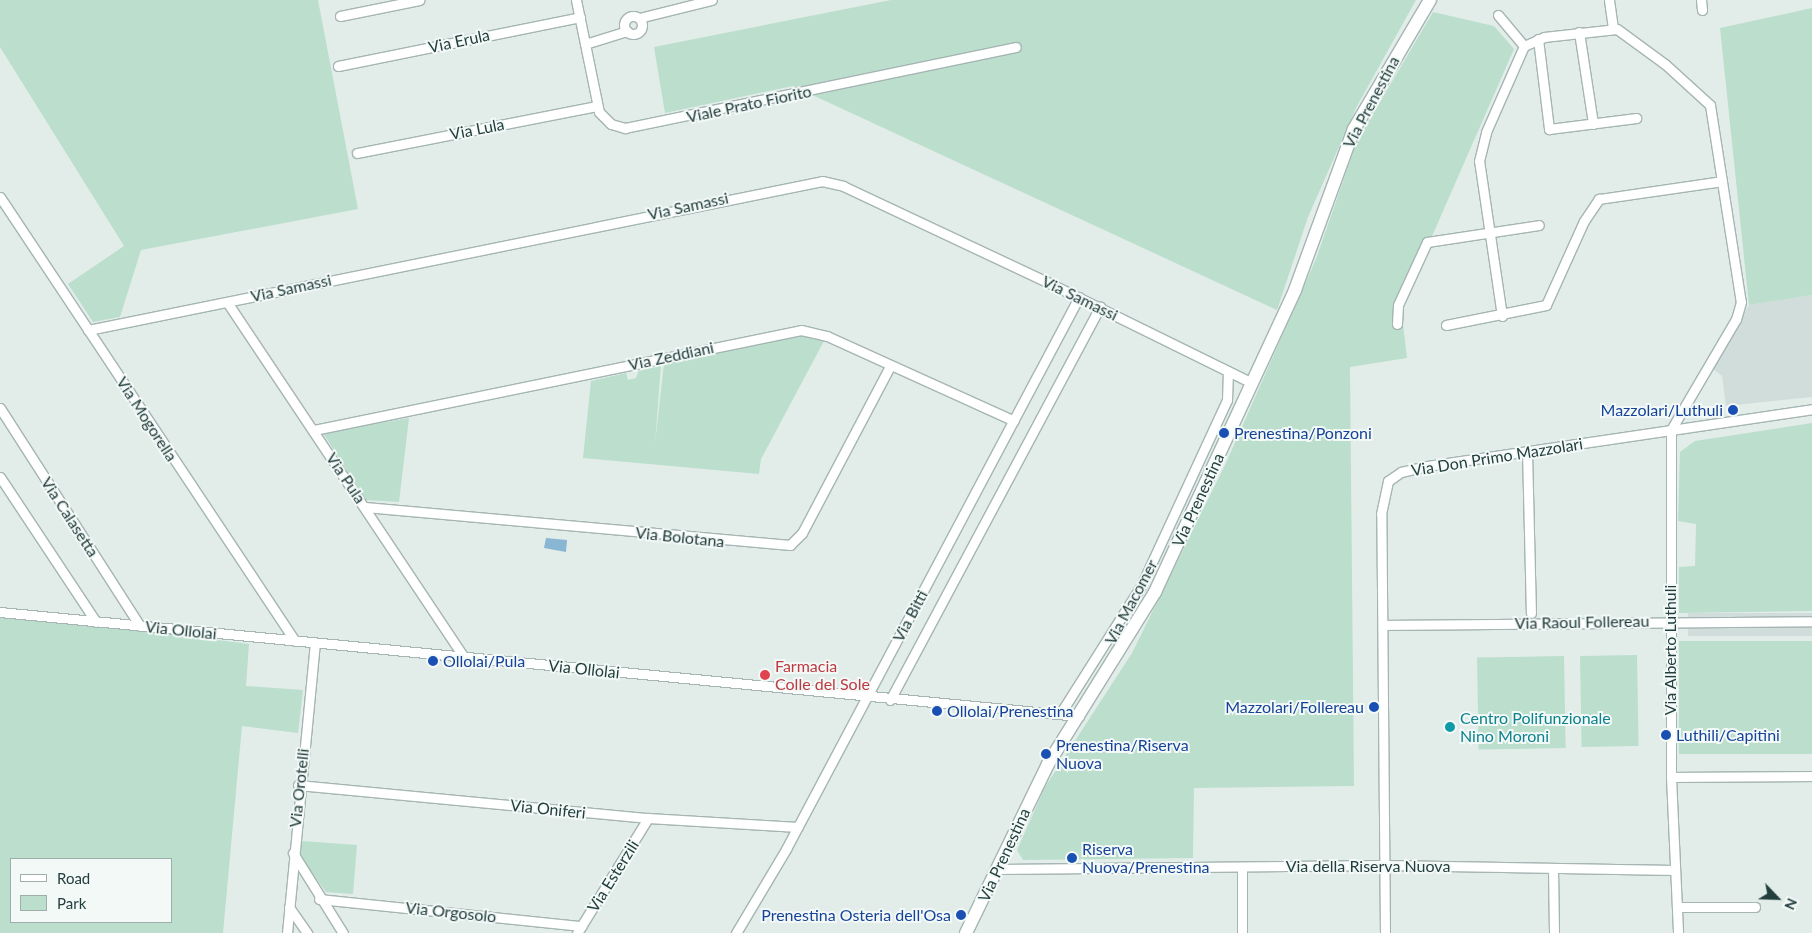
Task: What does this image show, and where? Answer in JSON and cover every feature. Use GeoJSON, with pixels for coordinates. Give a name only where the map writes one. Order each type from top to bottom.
{"type":"FeatureCollection","features":[{"type":"Feature","properties":{"kind":"main road","name":"Via Prenestina"},"geometry":{"type":"LineString","coordinates":[[966,933],[1046,769],[1148,605],[1306,263],[1354,129],[1430,0]]}},
{"type":"Feature","properties":{"kind":"street"},"geometry":{"type":"LineString","coordinates":[[340,16],[419,0]]}},
{"type":"Feature","properties":{"kind":"street","name":"Viale Prato Fiorito"},"geometry":{"type":"LineString","coordinates":[[576,0],[598,106],[611,124],[637,127],[1016,47]]}},
{"type":"Feature","properties":{"kind":"street"},"geometry":{"type":"LineString","coordinates":[[585,44],[627,31],[627,18],[639,18],[712,0]]}},
{"type":"Feature","properties":{"kind":"street"},"geometry":{"type":"LineString","coordinates":[[1610,0],[1613,28]]}},
{"type":"Feature","properties":{"kind":"street"},"geometry":{"type":"LineString","coordinates":[[1701,0],[1702,10]]}},
{"type":"Feature","properties":{"kind":"street"},"geometry":{"type":"LineString","coordinates":[[1498,15],[1524,46]]}},
{"type":"Feature","properties":{"kind":"street","name":"Via Erula"},"geometry":{"type":"LineString","coordinates":[[338,66],[580,17]]}},
{"type":"Feature","properties":{"kind":"street"},"geometry":{"type":"LineString","coordinates":[[1502,316],[1488,232],[1479,154],[1524,46],[1538,39],[1613,28],[1665,64],[1708,101],[1741,302],[1736,319],[1671,430]]}},
{"type":"Feature","properties":{"kind":"street"},"geometry":{"type":"LineString","coordinates":[[1579,32],[1593,124]]}},
{"type":"Feature","properties":{"kind":"street"},"geometry":{"type":"LineString","coordinates":[[1538,39],[1549,129],[1636,118]]}},
{"type":"Feature","properties":{"kind":"street","name":"Via Lula"},"geometry":{"type":"LineString","coordinates":[[357,153],[598,106]]}},
{"type":"Feature","properties":{"kind":"street","name":"Via Samassi"},"geometry":{"type":"LineString","coordinates":[[88,330],[818,181],[843,186],[1100,307],[1252,383]]}},
{"type":"Feature","properties":{"kind":"street"},"geometry":{"type":"LineString","coordinates":[[1446,325],[1539,310],[1548,303],[1597,201],[1722,181]]}},
{"type":"Feature","properties":{"kind":"street","name":"Via Mogorella"},"geometry":{"type":"LineString","coordinates":[[0,197],[295,641]]}},
{"type":"Feature","properties":{"kind":"street"},"geometry":{"type":"LineString","coordinates":[[1397,324],[1398,305],[1426,242],[1539,226]]}},
{"type":"Feature","properties":{"kind":"street","name":"Via Bitti"},"geometry":{"type":"LineString","coordinates":[[736,933],[798,827],[1079,297]]}},
{"type":"Feature","properties":{"kind":"street","name":"Via Pula"},"geometry":{"type":"LineString","coordinates":[[227,302],[464,657]]}},
{"type":"Feature","properties":{"kind":"street","name":"Via Bitti"},"geometry":{"type":"LineString","coordinates":[[890,700],[1100,307]]}},
{"type":"Feature","properties":{"kind":"street","name":"Via Zeddiani"},"geometry":{"type":"LineString","coordinates":[[314,430],[797,330],[823,334],[1014,421]]}},
{"type":"Feature","properties":{"kind":"street","name":"Via Bolotana"},"geometry":{"type":"LineString","coordinates":[[365,507],[785,547],[800,535],[890,366]]}},
{"type":"Feature","properties":{"kind":"street","name":"Via Macomer"},"geometry":{"type":"LineString","coordinates":[[1060,714],[1141,586],[1228,396],[1228,372]]}},
{"type":"Feature","properties":{"kind":"street","name":"Via Calasetta"},"geometry":{"type":"LineString","coordinates":[[0,408],[140,626]]}},
{"type":"Feature","properties":{"kind":"street","name":"Via Don Primo Mazzolari"},"geometry":{"type":"LineString","coordinates":[[1385,933],[1381,514],[1388,482],[1415,468],[1812,409]]}},
{"type":"Feature","properties":{"kind":"street"},"geometry":{"type":"LineString","coordinates":[[0,427],[14,430]]}},
{"type":"Feature","properties":{"kind":"street","name":"Via Alberto Luthuli"},"geometry":{"type":"LineString","coordinates":[[1671,430],[1669,620],[1674,870]]}},
{"type":"Feature","properties":{"kind":"street"},"geometry":{"type":"LineString","coordinates":[[1527,451],[1531,613]]}},
{"type":"Feature","properties":{"kind":"street"},"geometry":{"type":"LineString","coordinates":[[0,476],[96,622]]}},
{"type":"Feature","properties":{"kind":"street","name":"Via Ollolai"},"geometry":{"type":"LineString","coordinates":[[0,612],[867,698],[1079,716]]}},
{"type":"Feature","properties":{"kind":"street","name":"Via Raoul Follereau"},"geometry":{"type":"LineString","coordinates":[[1383,625],[1669,620],[1812,621]]}},
{"type":"Feature","properties":{"kind":"street","name":"Via Orotelli"},"geometry":{"type":"LineString","coordinates":[[287,933],[298,785],[315,643]]}},
{"type":"Feature","properties":{"kind":"street"},"geometry":{"type":"LineString","coordinates":[[1671,777],[1812,776]]}},
{"type":"Feature","properties":{"kind":"street","name":"Via Oniferi"},"geometry":{"type":"LineString","coordinates":[[298,785],[648,818],[798,827]]}},
{"type":"Feature","properties":{"kind":"street","name":"Via Esterzili"},"geometry":{"type":"LineString","coordinates":[[580,929],[648,818]]}},
{"type":"Feature","properties":{"kind":"street"},"geometry":{"type":"LineString","coordinates":[[292,852],[319,899],[343,933]]}},
{"type":"Feature","properties":{"kind":"street","name":"Via della Riserva Nuova"},"geometry":{"type":"LineString","coordinates":[[998,869],[1384,865],[1674,870]]}},
{"type":"Feature","properties":{"kind":"street"},"geometry":{"type":"LineString","coordinates":[[1242,866],[1242,933]]}},
{"type":"Feature","properties":{"kind":"street"},"geometry":{"type":"LineString","coordinates":[[1553,868],[1554,933]]}},
{"type":"Feature","properties":{"kind":"street"},"geometry":{"type":"LineString","coordinates":[[1674,870],[1678,907],[1678,933]]}},
{"type":"Feature","properties":{"kind":"street","name":"Via Orgosolo"},"geometry":{"type":"LineString","coordinates":[[319,899],[580,929]]}},
{"type":"Feature","properties":{"kind":"street"},"geometry":{"type":"LineString","coordinates":[[289,907],[307,933]]}},
{"type":"Feature","properties":{"kind":"street"},"geometry":{"type":"LineString","coordinates":[[1678,907],[1755,907]]}},
{"type":"Feature","properties":{"kind":"shaded area"},"geometry":{"type":"Polygon","coordinates":[[[1812,295],[1812,397],[1726,406],[1722,376],[1713,369],[1749,305],[1812,295]]]}},
{"type":"Feature","properties":{"kind":"shaded area"},"geometry":{"type":"Polygon","coordinates":[[[1688,613],[1812,613],[1812,636],[1688,636],[1688,613]]]}},
{"type":"Feature","properties":{"kind":"green space"},"geometry":{"type":"Polygon","coordinates":[[[0,0],[318,0],[358,209],[141,250],[120,317],[93,322],[68,284],[124,246],[0,47],[0,0]]]}},
{"type":"Feature","properties":{"kind":"green space"},"geometry":{"type":"Polygon","coordinates":[[[891,0],[1416,0],[1357,106],[1308,217],[1277,310],[793,86],[665,113],[654,47],[891,0]]]}},
{"type":"Feature","properties":{"kind":"green space"},"geometry":{"type":"Polygon","coordinates":[[[1812,8],[1812,295],[1749,305],[1720,28],[1812,8]]]}},
{"type":"Feature","properties":{"kind":"green space"},"geometry":{"type":"Polygon","coordinates":[[[1433,12],[1494,26],[1514,49],[1401,307],[1407,358],[1350,367],[1354,786],[1194,788],[1193,858],[1023,860],[1017,850],[1045,787],[1132,653],[1226,463],[1316,259],[1357,141],[1433,12]]]}},
{"type":"Feature","properties":{"kind":"green space"},"geometry":{"type":"Polygon","coordinates":[[[808,333],[824,341],[761,459],[759,474],[583,458],[591,381],[626,373],[628,380],[636,378],[639,370],[661,365],[655,444],[664,363],[808,333]]]}},
{"type":"Feature","properties":{"kind":"green space"},"geometry":{"type":"Polygon","coordinates":[[[409,418],[399,502],[366,500],[323,433],[409,418]]]}},
{"type":"Feature","properties":{"kind":"green space"},"geometry":{"type":"Polygon","coordinates":[[[1812,423],[1812,611],[1679,613],[1679,567],[1695,566],[1696,524],[1678,521],[1680,452],[1695,441],[1812,423]]]}},
{"type":"Feature","properties":{"kind":"green space"},"geometry":{"type":"Polygon","coordinates":[[[0,613],[249,644],[246,686],[303,690],[298,733],[242,726],[223,933],[0,933],[0,613]]]}},
{"type":"Feature","properties":{"kind":"green space"},"geometry":{"type":"Polygon","coordinates":[[[1679,641],[1812,641],[1812,754],[1679,754],[1679,641]]]}},
{"type":"Feature","properties":{"kind":"green space"},"geometry":{"type":"Polygon","coordinates":[[[1637,655],[1639,746],[1582,747],[1580,656],[1637,655]]]}},
{"type":"Feature","properties":{"kind":"green space"},"geometry":{"type":"Polygon","coordinates":[[[1564,656],[1566,748],[1479,750],[1477,658],[1564,656]]]}},
{"type":"Feature","properties":{"kind":"green space"},"geometry":{"type":"Polygon","coordinates":[[[302,841],[357,845],[353,894],[326,892],[300,856],[302,841]]]}},
{"type":"Feature","properties":{"kind":"water"},"geometry":{"type":"Polygon","coordinates":[[[546,538],[567,540],[566,552],[544,548],[546,538]]]}},
{"type":"Feature","properties":{"kind":"place","name":"Mazzolari/Luthuli"},"geometry":{"type":"Point","coordinates":[1733,410]}},
{"type":"Feature","properties":{"kind":"place","name":"Prenestina/Ponzoni"},"geometry":{"type":"Point","coordinates":[1224,433]}},
{"type":"Feature","properties":{"kind":"place","name":"Ollolai/Pula"},"geometry":{"type":"Point","coordinates":[433,661]}},
{"type":"Feature","properties":{"kind":"place","name":"Farmacia Colle del Sole"},"geometry":{"type":"Point","coordinates":[765,675]}},
{"type":"Feature","properties":{"kind":"place","name":"Mazzolari/Follereau"},"geometry":{"type":"Point","coordinates":[1374,707]}},
{"type":"Feature","properties":{"kind":"place","name":"Ollolai/Prenestina"},"geometry":{"type":"Point","coordinates":[937,711]}},
{"type":"Feature","properties":{"kind":"place","name":"Centro Polifunzionale Nino Moroni"},"geometry":{"type":"Point","coordinates":[1450,727]}},
{"type":"Feature","properties":{"kind":"place","name":"Luthili/Capitini"},"geometry":{"type":"Point","coordinates":[1666,735]}},
{"type":"Feature","properties":{"kind":"place","name":"Prenestina/Riserva Nuova"},"geometry":{"type":"Point","coordinates":[1046,754]}},
{"type":"Feature","properties":{"kind":"place","name":"Riserva Nuova/Prenestina"},"geometry":{"type":"Point","coordinates":[1072,858]}},
{"type":"Feature","properties":{"kind":"place","name":"Prenestina Osteria dell'Osa"},"geometry":{"type":"Point","coordinates":[961,915]}}]}
